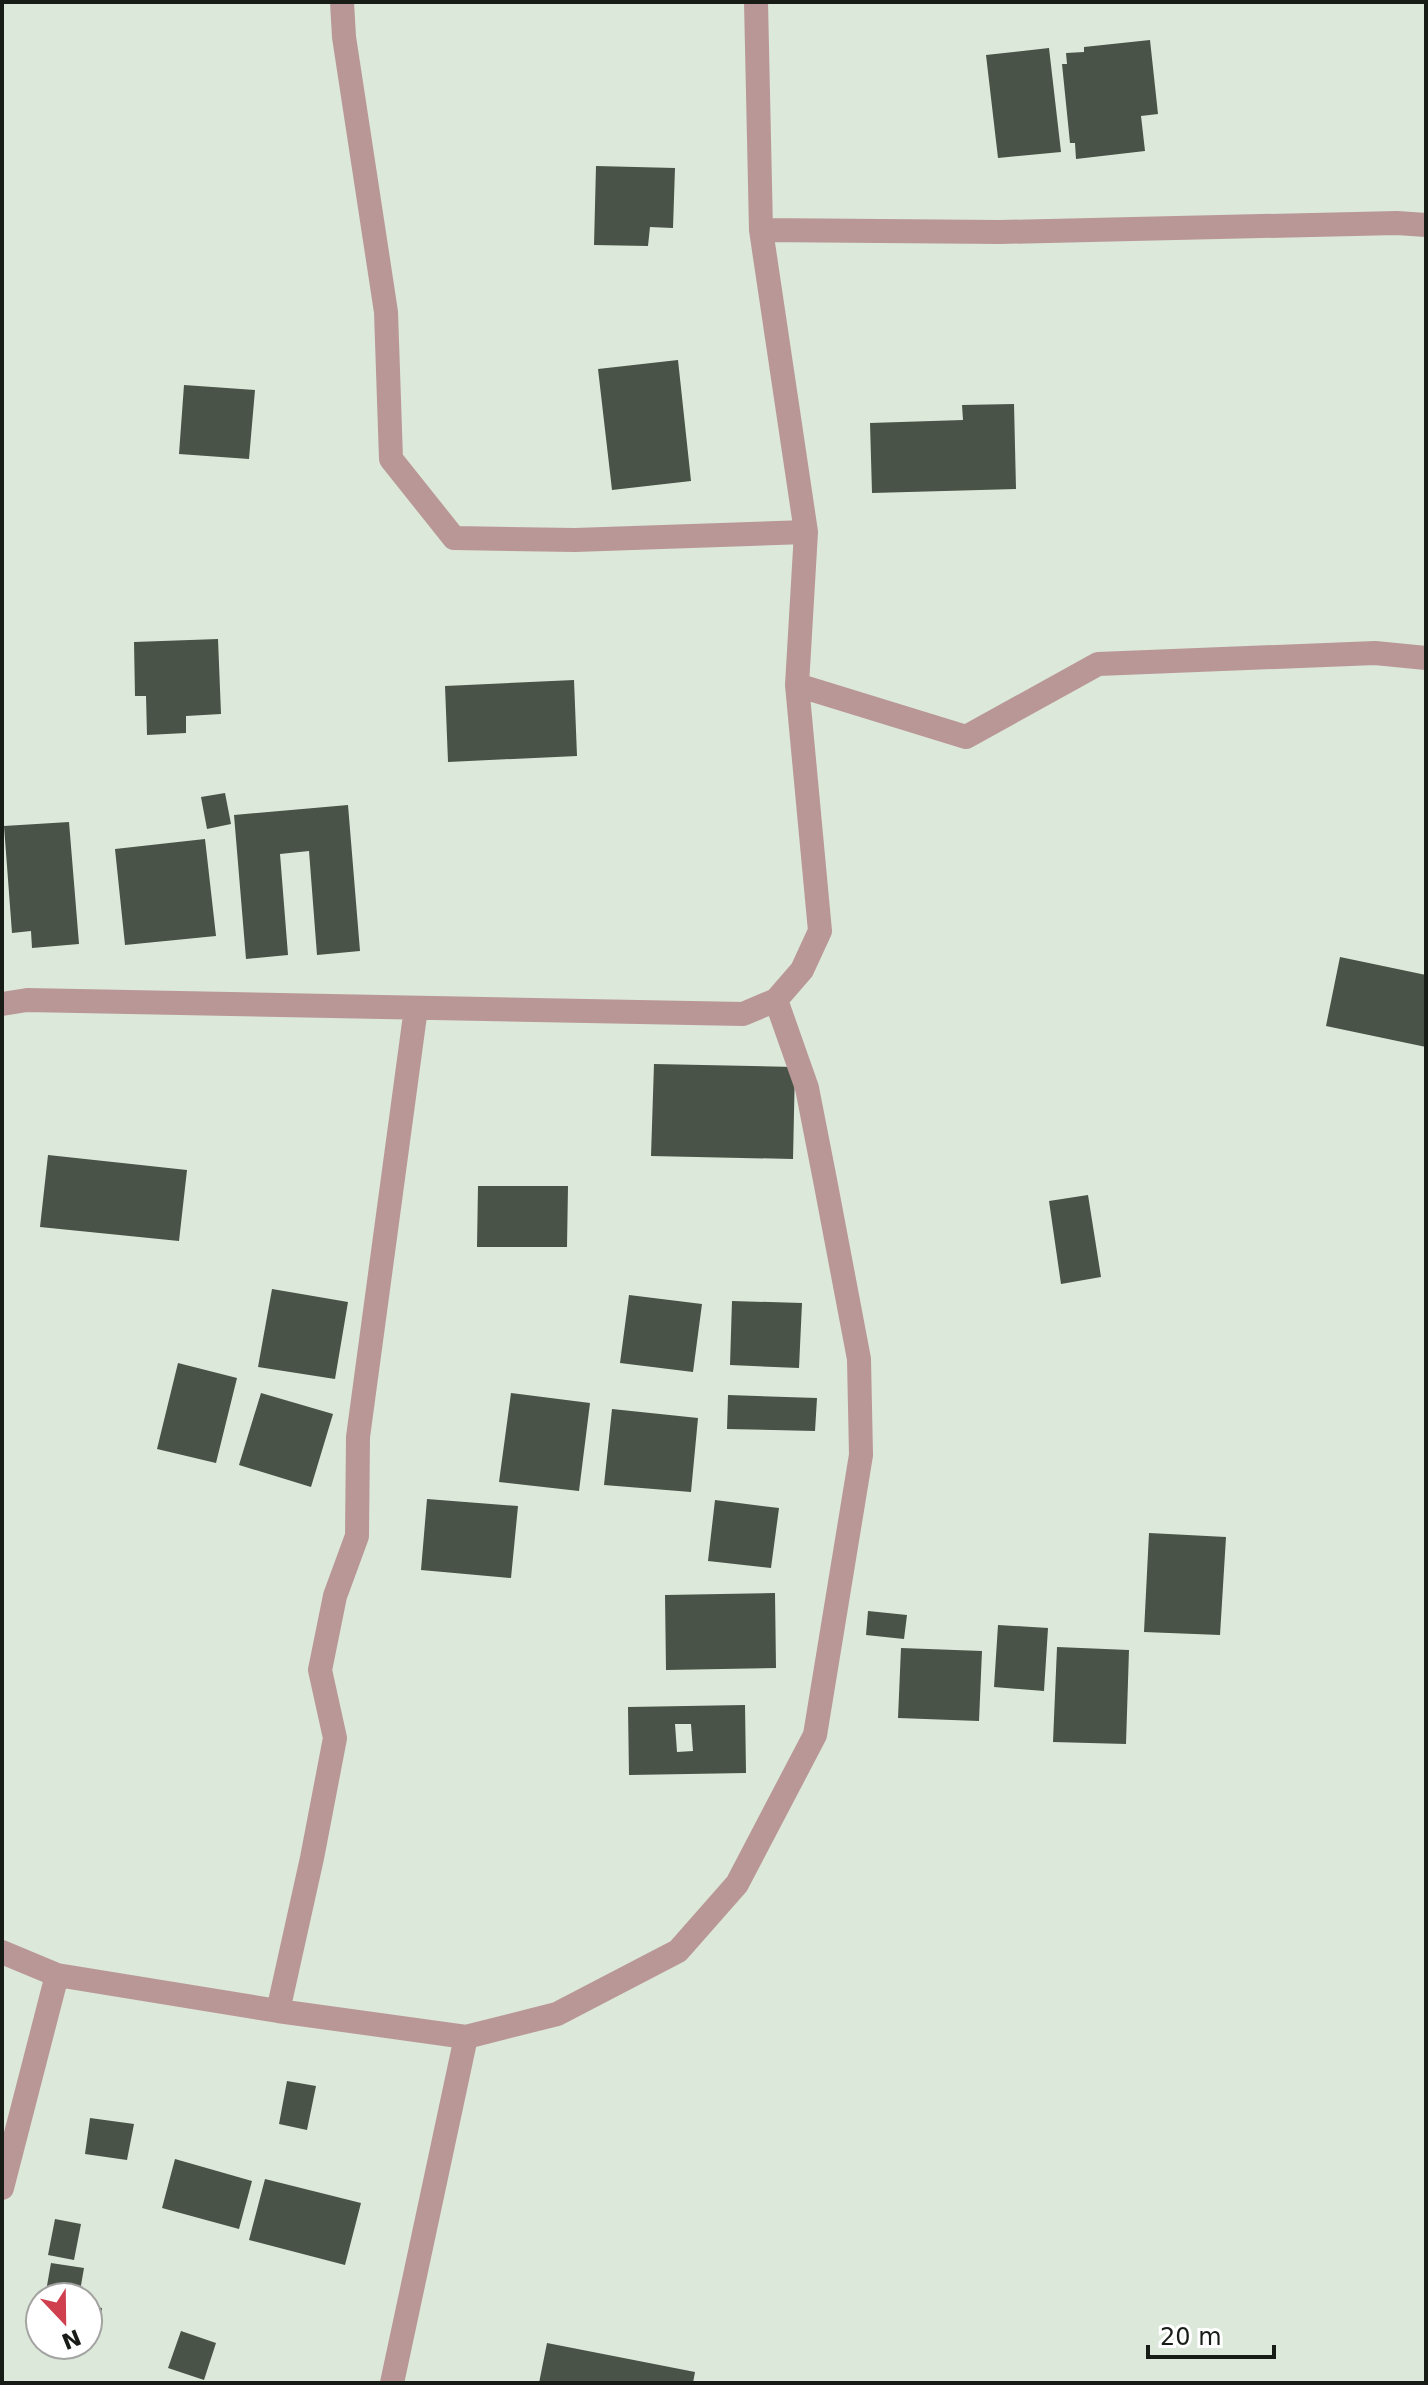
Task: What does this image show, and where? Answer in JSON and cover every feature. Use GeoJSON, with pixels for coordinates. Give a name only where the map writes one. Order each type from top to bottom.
{"type":"FeatureCollection","features":[{"type":"Feature","properties":{"kind":"street"},"geometry":{"type":"LineString","coordinates":[[342,2],[344,37],[386,312],[391,459],[454,538],[575,540],[806,532]]}},
{"type":"Feature","properties":{"kind":"street"},"geometry":{"type":"LineString","coordinates":[[2,1004],[27,1000],[743,1014],[776,1000],[802,970],[820,931],[797,685],[806,532],[761,230],[756,2]]}},
{"type":"Feature","properties":{"kind":"street"},"geometry":{"type":"LineString","coordinates":[[761,230],[1000,232],[1397,223],[1426,225]]}},
{"type":"Feature","properties":{"kind":"street"},"geometry":{"type":"LineString","coordinates":[[797,685],[966,737],[1098,664],[1375,653],[1426,658]]}},
{"type":"Feature","properties":{"kind":"street"},"geometry":{"type":"LineString","coordinates":[[2,1952],[57,1975],[278,2011],[466,2037],[557,2014],[678,1951],[737,1884],[815,1735],[861,1455],[859,1359],[807,1088],[776,1000]]}},
{"type":"Feature","properties":{"kind":"street"},"geometry":{"type":"LineString","coordinates":[[278,2011],[335,1738],[320,1670],[335,1596],[357,1536],[358,1437],[416,1008]]}},
{"type":"Feature","properties":{"kind":"street"},"geometry":{"type":"LineString","coordinates":[[2,2188],[57,1975]]}},
{"type":"Feature","properties":{"kind":"street"},"geometry":{"type":"LineString","coordinates":[[392,2383],[466,2037]]}},
{"type":"Feature","properties":{"kind":"building"},"geometry":{"type":"Polygon","coordinates":[[[1150,40],[1158,114],[1141,116],[1145,151],[1076,159],[1075,143],[1070,143],[1062,64],[1067,64],[1066,53],[1084,52],[1084,47],[1150,40]]]}},
{"type":"Feature","properties":{"kind":"building"},"geometry":{"type":"Polygon","coordinates":[[[1049,48],[1061,152],[998,158],[986,55],[1049,48]]]}},
{"type":"Feature","properties":{"kind":"building"},"geometry":{"type":"Polygon","coordinates":[[[596,166],[675,168],[673,228],[650,227],[648,246],[594,245],[596,166]]]}},
{"type":"Feature","properties":{"kind":"building"},"geometry":{"type":"Polygon","coordinates":[[[678,360],[691,481],[612,490],[598,369],[678,360]]]}},
{"type":"Feature","properties":{"kind":"building"},"geometry":{"type":"Polygon","coordinates":[[[184,385],[255,390],[249,459],[179,454],[184,385]]]}},
{"type":"Feature","properties":{"kind":"building"},"geometry":{"type":"Polygon","coordinates":[[[1014,404],[1016,489],[872,493],[870,423],[963,420],[962,405],[1014,404]]]}},
{"type":"Feature","properties":{"kind":"building"},"geometry":{"type":"Polygon","coordinates":[[[218,639],[221,714],[186,716],[186,733],[147,735],[146,696],[135,696],[134,642],[218,639]]]}},
{"type":"Feature","properties":{"kind":"building"},"geometry":{"type":"Polygon","coordinates":[[[574,680],[577,756],[448,762],[445,686],[574,680]]]}},
{"type":"Feature","properties":{"kind":"building"},"geometry":{"type":"Polygon","coordinates":[[[225,793],[231,824],[207,829],[201,797],[225,793]]]}},
{"type":"Feature","properties":{"kind":"building"},"geometry":{"type":"Polygon","coordinates":[[[348,805],[360,951],[317,955],[309,851],[280,854],[288,955],[246,959],[234,815],[348,805]]]}},
{"type":"Feature","properties":{"kind":"building"},"geometry":{"type":"Polygon","coordinates":[[[69,822],[79,944],[32,948],[31,931],[12,933],[4,826],[69,822]]]}},
{"type":"Feature","properties":{"kind":"building"},"geometry":{"type":"Polygon","coordinates":[[[205,839],[216,936],[125,945],[115,849],[205,839]]]}},
{"type":"Feature","properties":{"kind":"building"},"geometry":{"type":"Polygon","coordinates":[[[1340,957],[1426,975],[1426,1047],[1326,1026],[1340,957]]]}},
{"type":"Feature","properties":{"kind":"building"},"geometry":{"type":"Polygon","coordinates":[[[654,1064],[795,1067],[793,1159],[651,1156],[654,1064]]]}},
{"type":"Feature","properties":{"kind":"building"},"geometry":{"type":"Polygon","coordinates":[[[48,1155],[187,1170],[179,1241],[40,1227],[48,1155]]]}},
{"type":"Feature","properties":{"kind":"building"},"geometry":{"type":"Polygon","coordinates":[[[478,1186],[568,1186],[567,1247],[477,1247],[478,1186]]]}},
{"type":"Feature","properties":{"kind":"building"},"geometry":{"type":"Polygon","coordinates":[[[1088,1195],[1101,1277],[1061,1284],[1049,1201],[1088,1195]]]}},
{"type":"Feature","properties":{"kind":"building"},"geometry":{"type":"Polygon","coordinates":[[[272,1289],[348,1302],[335,1379],[258,1367],[272,1289]]]}},
{"type":"Feature","properties":{"kind":"building"},"geometry":{"type":"Polygon","coordinates":[[[629,1295],[702,1304],[693,1372],[620,1363],[629,1295]]]}},
{"type":"Feature","properties":{"kind":"building"},"geometry":{"type":"Polygon","coordinates":[[[732,1301],[802,1303],[799,1368],[730,1365],[732,1301]]]}},
{"type":"Feature","properties":{"kind":"building"},"geometry":{"type":"Polygon","coordinates":[[[178,1363],[237,1378],[216,1463],[157,1449],[178,1363]]]}},
{"type":"Feature","properties":{"kind":"building"},"geometry":{"type":"Polygon","coordinates":[[[261,1393],[333,1414],[311,1487],[239,1465],[261,1393]]]}},
{"type":"Feature","properties":{"kind":"building"},"geometry":{"type":"Polygon","coordinates":[[[511,1393],[590,1403],[579,1491],[499,1482],[511,1393]]]}},
{"type":"Feature","properties":{"kind":"building"},"geometry":{"type":"Polygon","coordinates":[[[728,1395],[817,1398],[815,1431],[727,1429],[728,1395]]]}},
{"type":"Feature","properties":{"kind":"building"},"geometry":{"type":"Polygon","coordinates":[[[612,1409],[698,1418],[691,1492],[604,1485],[612,1409]]]}},
{"type":"Feature","properties":{"kind":"building"},"geometry":{"type":"Polygon","coordinates":[[[427,1499],[518,1506],[511,1578],[421,1570],[427,1499]]]}},
{"type":"Feature","properties":{"kind":"building"},"geometry":{"type":"Polygon","coordinates":[[[715,1500],[779,1508],[771,1568],[708,1561],[715,1500]]]}},
{"type":"Feature","properties":{"kind":"building"},"geometry":{"type":"Polygon","coordinates":[[[1149,1533],[1226,1537],[1220,1635],[1144,1632],[1149,1533]]]}},
{"type":"Feature","properties":{"kind":"building"},"geometry":{"type":"Polygon","coordinates":[[[775,1593],[776,1668],[666,1670],[665,1595],[775,1593]]]}},
{"type":"Feature","properties":{"kind":"building"},"geometry":{"type":"Polygon","coordinates":[[[868,1611],[907,1615],[904,1639],[866,1635],[868,1611]]]}},
{"type":"Feature","properties":{"kind":"building"},"geometry":{"type":"Polygon","coordinates":[[[998,1625],[1048,1628],[1044,1691],[994,1687],[998,1625]]]}},
{"type":"Feature","properties":{"kind":"building"},"geometry":{"type":"Polygon","coordinates":[[[1057,1647],[1129,1650],[1126,1744],[1053,1742],[1057,1647]]]}},
{"type":"Feature","properties":{"kind":"building"},"geometry":{"type":"Polygon","coordinates":[[[901,1648],[982,1651],[979,1721],[898,1718],[901,1648]]]}},
{"type":"Feature","properties":{"kind":"building"},"geometry":{"type":"Polygon","coordinates":[[[745,1705],[746,1773],[629,1775],[628,1707],[745,1705]],[[675,1724],[677,1752],[693,1751],[691,1724],[675,1724]]]}},
{"type":"Feature","properties":{"kind":"building"},"geometry":{"type":"Polygon","coordinates":[[[287,2081],[316,2086],[307,2130],[279,2124],[287,2081]]]}},
{"type":"Feature","properties":{"kind":"building"},"geometry":{"type":"Polygon","coordinates":[[[90,2118],[134,2124],[127,2160],[85,2154],[90,2118]]]}},
{"type":"Feature","properties":{"kind":"building"},"geometry":{"type":"Polygon","coordinates":[[[175,2159],[252,2181],[239,2229],[162,2208],[175,2159]]]}},
{"type":"Feature","properties":{"kind":"building"},"geometry":{"type":"Polygon","coordinates":[[[265,2179],[361,2203],[345,2265],[249,2240],[265,2179]]]}},
{"type":"Feature","properties":{"kind":"building"},"geometry":{"type":"Polygon","coordinates":[[[55,2219],[81,2224],[74,2260],[48,2255],[55,2219]]]}},
{"type":"Feature","properties":{"kind":"building"},"geometry":{"type":"Polygon","coordinates":[[[51,2263],[84,2268],[82,2281],[48,2281],[51,2263]]]}},
{"type":"Feature","properties":{"kind":"building"},"geometry":{"type":"Polygon","coordinates":[[[181,2331],[216,2343],[204,2380],[168,2368],[181,2331]]]}},
{"type":"Feature","properties":{"kind":"building"},"geometry":{"type":"Polygon","coordinates":[[[547,2343],[695,2372],[693,2383],[539,2383],[547,2343]]]}}]}
